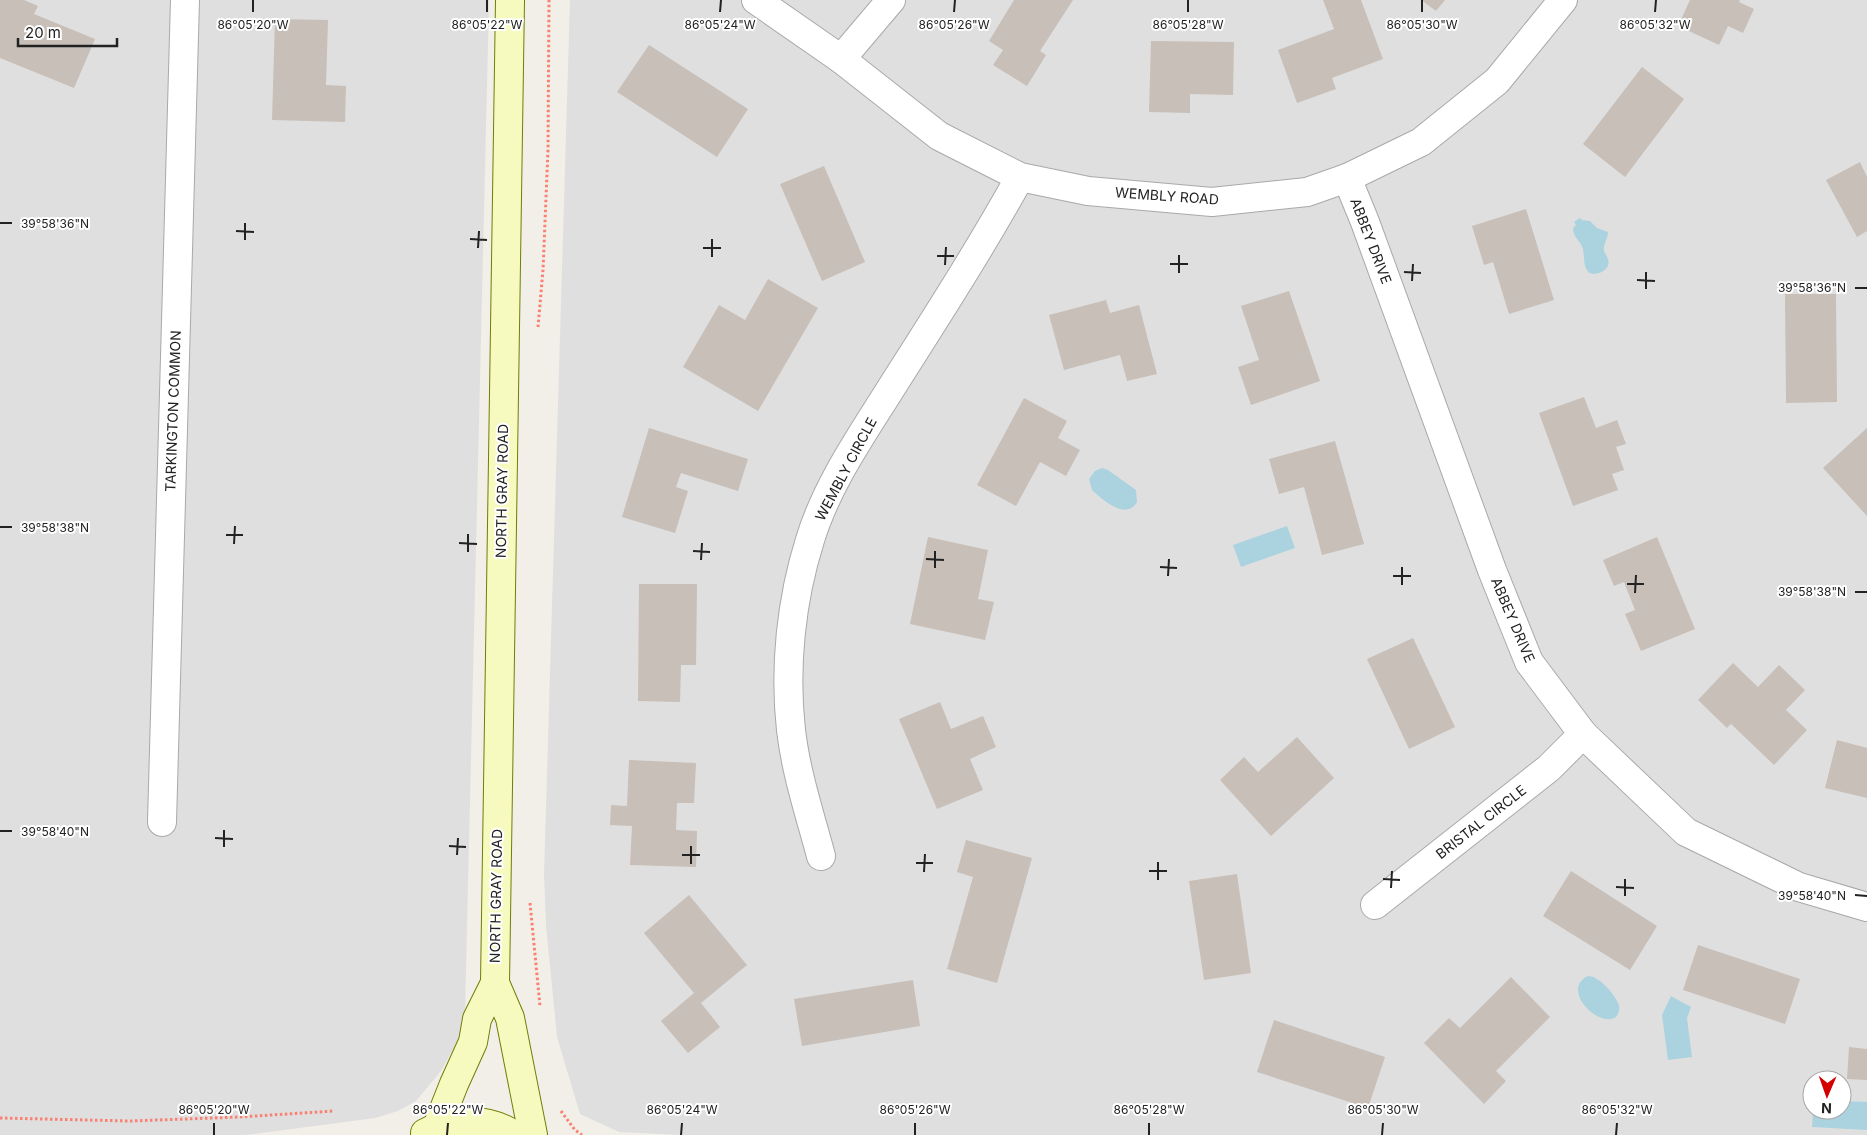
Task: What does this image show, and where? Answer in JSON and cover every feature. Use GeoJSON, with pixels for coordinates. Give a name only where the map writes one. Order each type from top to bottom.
{"type":"FeatureCollection","features":[{"type":"Feature","properties":{"kind":"street","name":"TARKINGTON COMMON"},"geometry":{"type":"LineString","coordinates":[[162,822],[184,0]]}},
{"type":"Feature","properties":{"kind":"street","name":"NORTH GRAY ROAD"},"geometry":{"type":"LineString","coordinates":[[510,0],[496,983],[510,1018],[534,1135]]}},
{"type":"Feature","properties":{"kind":"street","name":"WEMBLY ROAD"},"geometry":{"type":"LineString","coordinates":[[756,0],[841,60],[939,136],[1020,177],[1088,191],[1212,202],[1306,192],[1347,178],[1422,142],[1497,81],[1563,0]]}},
{"type":"Feature","properties":{"kind":"street"},"geometry":{"type":"LineString","coordinates":[[841,60],[890,0]]}},
{"type":"Feature","properties":{"kind":"street","name":"WEMBLY CIRCLE"},"geometry":{"type":"LineString","coordinates":[[820,856],[791,731],[789,696],[792,622],[810,540],[824,504],[857,444],[998,217],[1020,177]]}},
{"type":"Feature","properties":{"kind":"street","name":"ABBEY DRIVE"},"geometry":{"type":"LineString","coordinates":[[1347,178],[1492,570],[1529,662],[1583,734],[1686,832],[1798,887],[1867,907]]}},
{"type":"Feature","properties":{"kind":"street","name":"BRISTAL CIRCLE"},"geometry":{"type":"LineString","coordinates":[[1375,905],[1549,768],[1583,734]]}},
{"type":"Feature","properties":{"kind":"street","name":"NORTH GRAY ROAD"},"geometry":{"type":"LineString","coordinates":[[424,1132],[454,1084],[473,1042],[477,1019],[496,983]]}},
{"type":"Feature","properties":{"kind":"street"},"geometry":{"type":"LineString","coordinates":[[424,1132],[456,1122],[476,1122],[494,1125],[514,1135]]}},
{"type":"Feature","properties":{"kind":"path"},"geometry":{"type":"LineString","coordinates":[[0,1118],[130,1121],[334,1111]]}},
{"type":"Feature","properties":{"kind":"shaded area"},"geometry":{"type":"Polygon","coordinates":[[[0,0],[489,0],[465,1012],[458,1040],[441,1071],[416,1101],[398,1111],[375,1118],[246,1135],[0,1135],[0,0]]]}},
{"type":"Feature","properties":{"kind":"shaded area"},"geometry":{"type":"Polygon","coordinates":[[[570,0],[1867,0],[1867,1135],[682,1135],[619,1132],[580,1114],[557,1037],[546,925],[544,875],[570,0]]]}},
{"type":"Feature","properties":{"kind":"water"},"geometry":{"type":"Polygon","coordinates":[[[1580,218],[1590,221],[1597,228],[1608,232],[1604,251],[1608,259],[1608,266],[1600,273],[1590,273],[1585,267],[1583,249],[1573,231],[1576,225],[1574,222],[1580,218]]]}},
{"type":"Feature","properties":{"kind":"water"},"geometry":{"type":"Polygon","coordinates":[[[1102,468],[1108,470],[1136,490],[1137,502],[1132,507],[1127,510],[1114,507],[1092,490],[1089,479],[1095,471],[1102,468]]]}},
{"type":"Feature","properties":{"kind":"water"},"geometry":{"type":"Polygon","coordinates":[[[1287,526],[1295,548],[1241,567],[1233,545],[1287,526]]]}},
{"type":"Feature","properties":{"kind":"water"},"geometry":{"type":"Polygon","coordinates":[[[1588,976],[1602,983],[1614,997],[1619,1007],[1616,1017],[1608,1019],[1600,1017],[1592,1013],[1585,1006],[1578,990],[1580,982],[1588,976]]]}},
{"type":"Feature","properties":{"kind":"water"},"geometry":{"type":"Polygon","coordinates":[[[1671,996],[1691,1007],[1687,1018],[1692,1057],[1668,1060],[1662,1015],[1671,996]]]}},
{"type":"Feature","properties":{"kind":"water"},"geometry":{"type":"Polygon","coordinates":[[[1852,1101],[1867,1102],[1867,1130],[1812,1127],[1812,1120],[1852,1120],[1852,1101]]]}},
{"type":"Feature","properties":{"kind":"building"},"geometry":{"type":"Polygon","coordinates":[[[0,0],[24,0],[38,6],[34,14],[95,39],[74,88],[0,58],[0,0]]]}},
{"type":"Feature","properties":{"kind":"building"},"geometry":{"type":"Polygon","coordinates":[[[1014,0],[1073,0],[1040,51],[1046,55],[1027,86],[993,65],[1003,50],[989,41],[1014,0]]]}},
{"type":"Feature","properties":{"kind":"building"},"geometry":{"type":"Polygon","coordinates":[[[1323,0],[1361,0],[1383,59],[1332,78],[1336,89],[1297,103],[1278,50],[1334,29],[1323,0]]]}},
{"type":"Feature","properties":{"kind":"building"},"geometry":{"type":"Polygon","coordinates":[[[1421,0],[1445,0],[1436,11],[1421,0]]]}},
{"type":"Feature","properties":{"kind":"building"},"geometry":{"type":"Polygon","coordinates":[[[1690,0],[1740,0],[1739,2],[1754,9],[1743,33],[1728,26],[1719,45],[1678,26],[1690,0]]]}},
{"type":"Feature","properties":{"kind":"building"},"geometry":{"type":"Polygon","coordinates":[[[275,19],[328,20],[326,85],[346,86],[345,122],[272,120],[275,19]]]}},
{"type":"Feature","properties":{"kind":"building"},"geometry":{"type":"Polygon","coordinates":[[[1151,41],[1234,42],[1233,95],[1190,94],[1190,113],[1149,112],[1151,41]]]}},
{"type":"Feature","properties":{"kind":"building"},"geometry":{"type":"Polygon","coordinates":[[[649,45],[748,109],[717,157],[617,92],[649,45]]]}},
{"type":"Feature","properties":{"kind":"building"},"geometry":{"type":"Polygon","coordinates":[[[1642,67],[1684,99],[1625,177],[1583,144],[1642,67]]]}},
{"type":"Feature","properties":{"kind":"building"},"geometry":{"type":"Polygon","coordinates":[[[1860,162],[1867,177],[1867,231],[1857,237],[1826,180],[1860,162]]]}},
{"type":"Feature","properties":{"kind":"building"},"geometry":{"type":"Polygon","coordinates":[[[824,166],[865,262],[822,281],[780,184],[824,166]]]}},
{"type":"Feature","properties":{"kind":"building"},"geometry":{"type":"Polygon","coordinates":[[[1526,209],[1554,300],[1509,314],[1493,262],[1484,265],[1472,226],[1526,209]]]}},
{"type":"Feature","properties":{"kind":"building"},"geometry":{"type":"Polygon","coordinates":[[[768,279],[818,308],[758,411],[683,367],[719,305],[745,320],[768,279]]]}},
{"type":"Feature","properties":{"kind":"building"},"geometry":{"type":"Polygon","coordinates":[[[1289,291],[1320,381],[1251,405],[1238,367],[1259,360],[1241,306],[1289,291]]]}},
{"type":"Feature","properties":{"kind":"building"},"geometry":{"type":"Polygon","coordinates":[[[1785,294],[1836,294],[1837,402],[1786,403],[1785,294]]]}},
{"type":"Feature","properties":{"kind":"building"},"geometry":{"type":"Polygon","coordinates":[[[1106,300],[1110,313],[1139,305],[1157,374],[1127,381],[1120,355],[1064,370],[1049,315],[1106,300]]]}},
{"type":"Feature","properties":{"kind":"building"},"geometry":{"type":"Polygon","coordinates":[[[1584,397],[1596,428],[1617,420],[1626,444],[1616,447],[1624,470],[1612,474],[1618,490],[1573,506],[1539,413],[1584,397]]]}},
{"type":"Feature","properties":{"kind":"building"},"geometry":{"type":"Polygon","coordinates":[[[1024,398],[1067,421],[1058,438],[1080,450],[1066,476],[1040,462],[1016,506],[977,485],[1024,398]]]}},
{"type":"Feature","properties":{"kind":"building"},"geometry":{"type":"Polygon","coordinates":[[[649,428],[748,459],[738,491],[681,473],[676,487],[688,491],[675,533],[622,517],[649,428]]]}},
{"type":"Feature","properties":{"kind":"building"},"geometry":{"type":"Polygon","coordinates":[[[1867,428],[1867,516],[1823,468],[1867,428]]]}},
{"type":"Feature","properties":{"kind":"building"},"geometry":{"type":"Polygon","coordinates":[[[1335,441],[1364,544],[1322,555],[1304,487],[1279,494],[1269,459],[1335,441]]]}},
{"type":"Feature","properties":{"kind":"building"},"geometry":{"type":"Polygon","coordinates":[[[928,537],[988,550],[978,599],[994,602],[985,640],[910,624],[928,537]]]}},
{"type":"Feature","properties":{"kind":"building"},"geometry":{"type":"Polygon","coordinates":[[[1657,537],[1695,629],[1641,651],[1625,614],[1635,610],[1624,582],[1614,586],[1603,560],[1657,537]]]}},
{"type":"Feature","properties":{"kind":"building"},"geometry":{"type":"Polygon","coordinates":[[[639,584],[697,584],[696,665],[681,665],[680,702],[638,701],[639,584]]]}},
{"type":"Feature","properties":{"kind":"building"},"geometry":{"type":"Polygon","coordinates":[[[1413,638],[1455,727],[1409,749],[1367,659],[1413,638]]]}},
{"type":"Feature","properties":{"kind":"building"},"geometry":{"type":"Polygon","coordinates":[[[1733,663],[1758,687],[1779,665],[1805,690],[1786,710],[1807,730],[1774,765],[1731,724],[1727,728],[1698,700],[1733,663]]]}},
{"type":"Feature","properties":{"kind":"building"},"geometry":{"type":"Polygon","coordinates":[[[940,702],[951,729],[983,716],[996,747],[970,759],[983,790],[937,809],[899,719],[940,702]]]}},
{"type":"Feature","properties":{"kind":"building"},"geometry":{"type":"Polygon","coordinates":[[[1297,737],[1334,778],[1271,836],[1220,780],[1244,757],[1258,772],[1297,737]]]}},
{"type":"Feature","properties":{"kind":"building"},"geometry":{"type":"Polygon","coordinates":[[[1837,740],[1867,748],[1867,798],[1825,788],[1837,740]]]}},
{"type":"Feature","properties":{"kind":"building"},"geometry":{"type":"Polygon","coordinates":[[[629,760],[696,763],[694,803],[677,803],[676,830],[697,831],[696,867],[630,865],[632,826],[610,825],[611,805],[627,806],[629,760]]]}},
{"type":"Feature","properties":{"kind":"building"},"geometry":{"type":"Polygon","coordinates":[[[966,840],[1032,858],[997,983],[947,969],[973,877],[957,872],[966,840]]]}},
{"type":"Feature","properties":{"kind":"building"},"geometry":{"type":"Polygon","coordinates":[[[1571,871],[1657,926],[1630,970],[1543,916],[1571,871]]]}},
{"type":"Feature","properties":{"kind":"building"},"geometry":{"type":"Polygon","coordinates":[[[1237,874],[1251,973],[1204,980],[1189,881],[1237,874]]]}},
{"type":"Feature","properties":{"kind":"building"},"geometry":{"type":"Polygon","coordinates":[[[689,895],[747,965],[701,1003],[720,1027],[688,1053],[661,1021],[694,993],[644,933],[689,895]]]}},
{"type":"Feature","properties":{"kind":"building"},"geometry":{"type":"Polygon","coordinates":[[[1698,945],[1800,979],[1785,1024],[1683,990],[1698,945]]]}},
{"type":"Feature","properties":{"kind":"building"},"geometry":{"type":"Polygon","coordinates":[[[1511,977],[1550,1017],[1496,1071],[1506,1081],[1484,1104],[1424,1043],[1449,1018],[1460,1028],[1511,977]]]}},
{"type":"Feature","properties":{"kind":"building"},"geometry":{"type":"Polygon","coordinates":[[[913,980],[920,1026],[802,1046],[794,999],[913,980]]]}},
{"type":"Feature","properties":{"kind":"building"},"geometry":{"type":"Polygon","coordinates":[[[1274,1020],[1385,1057],[1368,1108],[1257,1072],[1274,1020]]]}},
{"type":"Feature","properties":{"kind":"building"},"geometry":{"type":"Polygon","coordinates":[[[1849,1047],[1867,1049],[1867,1080],[1852,1079],[1852,1070],[1848,1070],[1849,1047]]]}}]}
